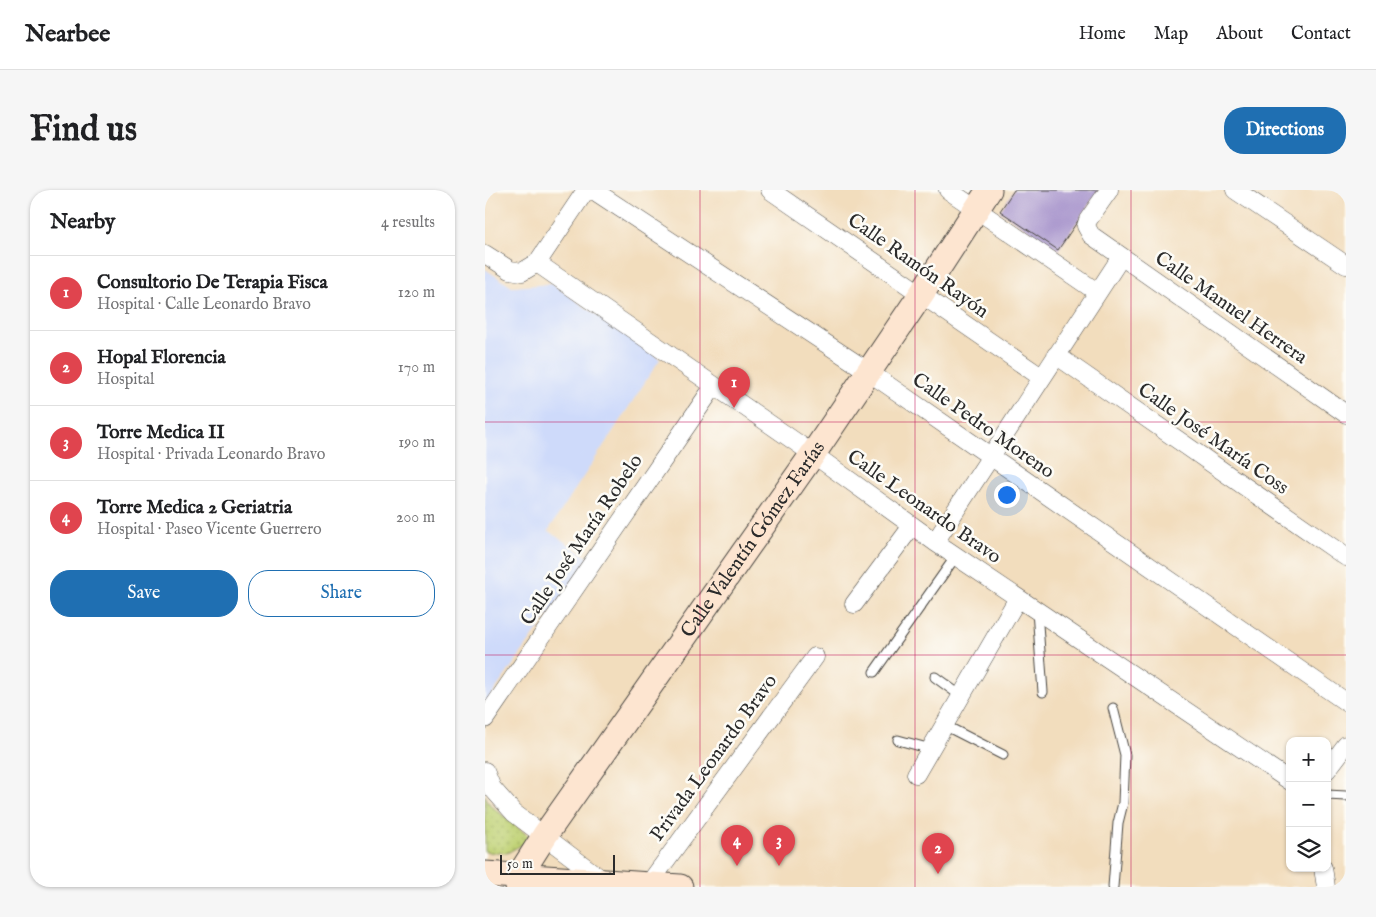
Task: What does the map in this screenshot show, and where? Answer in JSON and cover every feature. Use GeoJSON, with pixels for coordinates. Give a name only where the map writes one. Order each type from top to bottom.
{"type":"FeatureCollection","features":[{"type":"Feature","properties":{"kind":"main road","name":"Calle Valentín Gómez Farías"},"geometry":{"type":"LineString","coordinates":[[519,882],[545,835],[813,454],[982,199]]}},
{"type":"Feature","properties":{"kind":"main road"},"geometry":{"type":"LineString","coordinates":[[485,874],[519,882],[605,882],[680,887]]}},
{"type":"Feature","properties":{"kind":"street"},"geometry":{"type":"LineString","coordinates":[[485,254],[510,270],[521,272],[537,263],[586,190]]}},
{"type":"Feature","properties":{"kind":"street","name":"Calle Pedro Moreno"},"geometry":{"type":"LineString","coordinates":[[593,190],[869,372],[989,457],[1346,702]]}},
{"type":"Feature","properties":{"kind":"street","name":"Calle Ramón Rayón"},"geometry":{"type":"LineString","coordinates":[[770,190],[1041,377]]}},
{"type":"Feature","properties":{"kind":"street"},"geometry":{"type":"LineString","coordinates":[[948,190],[982,199],[1097,292]]}},
{"type":"Feature","properties":{"kind":"street","name":"Calle Manuel Herrera"},"geometry":{"type":"LineString","coordinates":[[1109,190],[1088,220],[1086,226],[1091,235],[1346,414]]}},
{"type":"Feature","properties":{"kind":"street"},"geometry":{"type":"LineString","coordinates":[[1235,190],[1346,265]]}},
{"type":"Feature","properties":{"kind":"street"},"geometry":{"type":"LineString","coordinates":[[935,542],[1121,257]]}},
{"type":"Feature","properties":{"kind":"street","name":"Calle Leonardo Bravo"},"geometry":{"type":"LineString","coordinates":[[537,263],[813,454],[935,542],[1286,778]]}},
{"type":"Feature","properties":{"kind":"street","name":"Calle José María Coss"},"geometry":{"type":"LineString","coordinates":[[1056,355],[1346,557]]}},
{"type":"Feature","properties":{"kind":"street","name":"Calle José María Robelo"},"geometry":{"type":"LineString","coordinates":[[485,719],[714,386]]}},
{"type":"Feature","properties":{"kind":"street"},"geometry":{"type":"LineString","coordinates":[[854,604],[912,526]]}},
{"type":"Feature","properties":{"kind":"street"},"geometry":{"type":"LineString","coordinates":[[916,774],[1018,598]]}},
{"type":"Feature","properties":{"kind":"street","name":"Privada Leonardo Bravo"},"geometry":{"type":"LineString","coordinates":[[648,885],[815,657]]}},
{"type":"Feature","properties":{"kind":"street"},"geometry":{"type":"LineString","coordinates":[[1331,765],[1346,745]]}},
{"type":"Feature","properties":{"kind":"street"},"geometry":{"type":"LineString","coordinates":[[485,771],[492,788],[507,806],[605,882]]}},
{"type":"Feature","properties":{"kind":"street"},"geometry":{"type":"LineString","coordinates":[[1324,872],[1326,887]]}},
{"type":"Feature","properties":{"kind":"lane"},"geometry":{"type":"LineString","coordinates":[[875,672],[957,556]]}},
{"type":"Feature","properties":{"kind":"lane"},"geometry":{"type":"LineString","coordinates":[[1037,611],[1043,692]]}},
{"type":"Feature","properties":{"kind":"lane"},"geometry":{"type":"LineString","coordinates":[[935,677],[961,696]]}},
{"type":"Feature","properties":{"kind":"lane"},"geometry":{"type":"LineString","coordinates":[[1113,708],[1125,756],[1123,803],[1119,823],[1113,887]]}},
{"type":"Feature","properties":{"kind":"lane"},"geometry":{"type":"LineString","coordinates":[[944,726],[1003,755]]}},
{"type":"Feature","properties":{"kind":"lane"},"geometry":{"type":"LineString","coordinates":[[898,740],[931,749]]}},
{"type":"Feature","properties":{"kind":"lane"},"geometry":{"type":"LineString","coordinates":[[1331,795],[1346,796]]}},
{"type":"Feature","properties":{"kind":"shaded area"},"geometry":{"type":"Polygon","coordinates":[[[485,269],[512,287],[552,284],[660,359],[548,531],[589,558],[485,704],[485,269]]]}},
{"type":"Feature","properties":{"kind":"green space"},"geometry":{"type":"Polygon","coordinates":[[[485,795],[490,805],[532,839],[507,853],[485,852],[485,795]]]}},
{"type":"Feature","properties":{"kind":"building"},"geometry":{"type":"Polygon","coordinates":[[[1014,190],[1099,190],[1058,250],[1000,211],[1014,190]]]}},
{"type":"Feature","properties":{"kind":"place","name":"Consultorio De Terapia Fisca"},"geometry":{"type":"Point","coordinates":[734,408]}},
{"type":"Feature","properties":{"kind":"place","name":"Torre Medica 2 Geriatria"},"geometry":{"type":"Point","coordinates":[737,866]}},
{"type":"Feature","properties":{"kind":"place","name":"Torre Medica II"},"geometry":{"type":"Point","coordinates":[779,866]}},
{"type":"Feature","properties":{"kind":"place","name":"Hopal Florencia"},"geometry":{"type":"Point","coordinates":[938,874]}}]}
